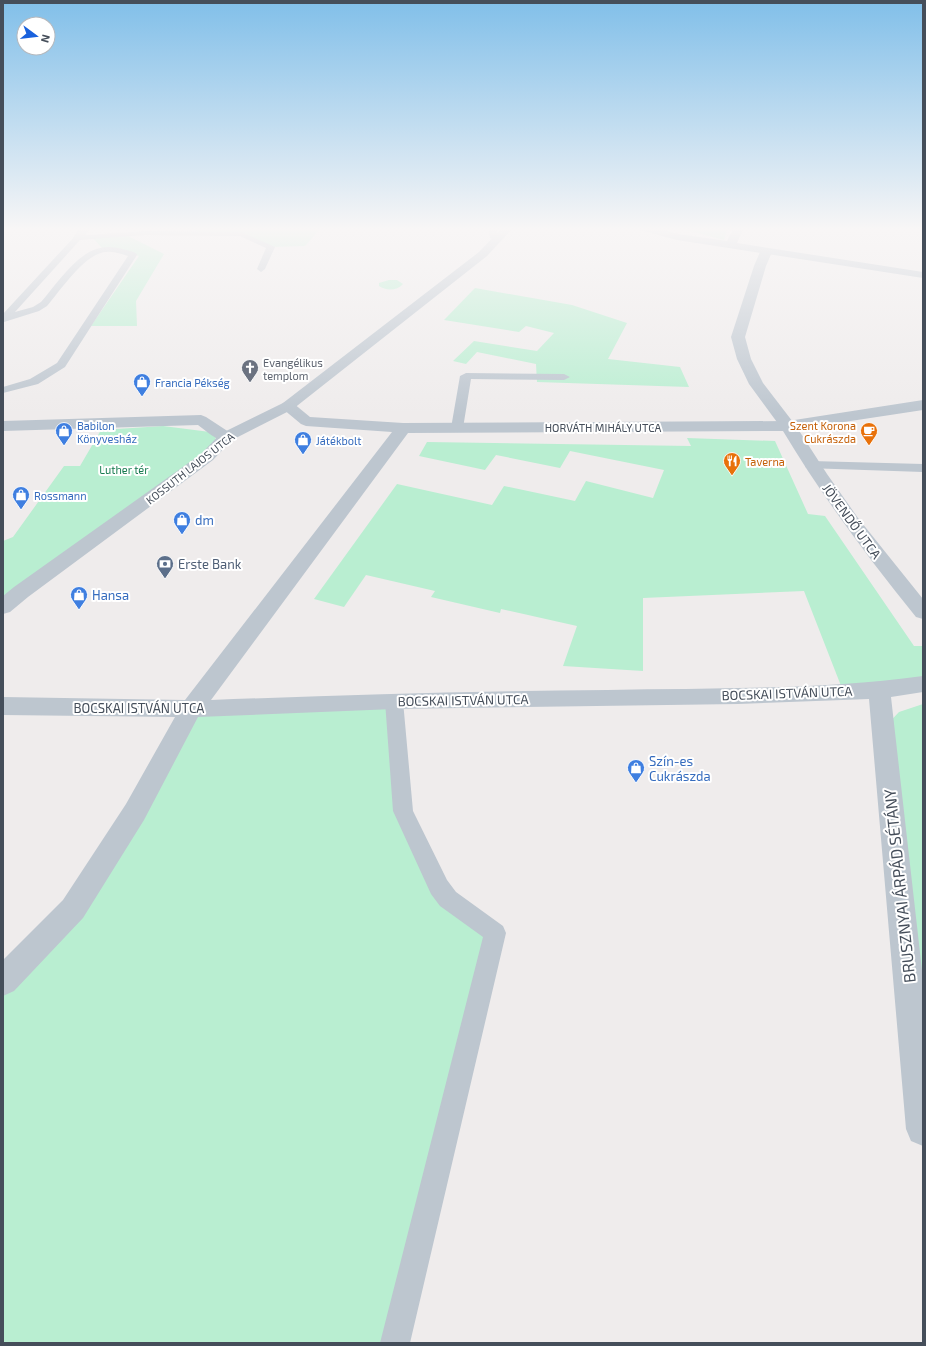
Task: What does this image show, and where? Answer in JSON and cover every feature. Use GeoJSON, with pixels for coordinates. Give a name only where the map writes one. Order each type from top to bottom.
{"type":"FeatureCollection","features":[{"type":"Feature","properties":{"kind":"street","name":"KOSSUTH LAJOS UTCA"},"geometry":{"type":"LineString","coordinates":[[3,607],[21,592],[207,457],[226,437],[288,406],[437,290]]}},
{"type":"Feature","properties":{"kind":"street","name":"JÖVENDŐ UTCA"},"geometry":{"type":"LineString","coordinates":[[754,290],[738,337],[744,359],[756,384],[788,426],[811,465],[894,577],[923,612]]}},
{"type":"Feature","properties":{"kind":"street","name":"HORVÁTH MIHÁLY UTCA"},"geometry":{"type":"LineString","coordinates":[[288,406],[306,421],[324,424],[403,428],[457,428],[788,426],[923,405]]}},
{"type":"Feature","properties":{"kind":"street"},"geometry":{"type":"LineString","coordinates":[[3,426],[201,420],[226,437]]}},
{"type":"Feature","properties":{"kind":"street"},"geometry":{"type":"LineString","coordinates":[[3,981],[73,909],[135,812],[191,709],[403,428]]}},
{"type":"Feature","properties":{"kind":"street","name":"BOCSKAI ISTVÁN UTCA"},"geometry":{"type":"LineString","coordinates":[[3,706],[191,709],[394,701],[738,696],[879,690],[923,684]]}},
{"type":"Feature","properties":{"kind":"street","name":"BRUSZNYAI ÁRPÁD SÉTÁNY"},"geometry":{"type":"LineString","coordinates":[[879,690],[923,1129]]}},
{"type":"Feature","properties":{"kind":"lane"},"geometry":{"type":"LineString","coordinates":[[4,320],[34,290]]}},
{"type":"Feature","properties":{"kind":"lane"},"geometry":{"type":"LineString","coordinates":[[4,320],[36,309],[44,304],[56,290]]}},
{"type":"Feature","properties":{"kind":"lane"},"geometry":{"type":"LineString","coordinates":[[3,390],[19,387],[44,378],[61,364],[110,290]]}},
{"type":"Feature","properties":{"kind":"lane"},"geometry":{"type":"LineString","coordinates":[[457,428],[466,376],[564,376]]}},
{"type":"Feature","properties":{"kind":"lane"},"geometry":{"type":"LineString","coordinates":[[811,465],[923,468]]}},
{"type":"Feature","properties":{"kind":"lane"},"geometry":{"type":"LineString","coordinates":[[394,701],[403,810],[439,887],[448,899],[495,933],[395,1343]]}},
{"type":"Feature","properties":{"kind":"green space"},"geometry":{"type":"Polygon","coordinates":[[[116,290],[143,290],[136,301],[137,326],[91,326],[116,290]]]}},
{"type":"Feature","properties":{"kind":"green space"},"geometry":{"type":"Polygon","coordinates":[[[473,290],[485,290],[572,305],[627,323],[608,359],[680,367],[689,387],[537,382],[536,364],[477,352],[466,364],[453,361],[474,341],[537,351],[554,333],[526,326],[519,332],[444,320],[473,290]]]}},
{"type":"Feature","properties":{"kind":"green space","name":"Luther tér"},"geometry":{"type":"Polygon","coordinates":[[[163,426],[218,433],[207,457],[3,607],[3,541],[13,537],[64,466],[80,466],[101,430],[163,426]]]}},
{"type":"Feature","properties":{"kind":"green space"},"geometry":{"type":"Polygon","coordinates":[[[687,438],[775,441],[808,514],[825,516],[914,646],[923,646],[923,684],[843,691],[804,591],[643,598],[643,671],[563,666],[577,626],[501,609],[500,613],[431,597],[435,591],[366,575],[344,607],[314,599],[397,484],[492,505],[504,486],[575,501],[586,481],[653,498],[664,470],[570,451],[560,468],[496,455],[485,470],[419,456],[427,442],[691,446],[687,438]]]}},
{"type":"Feature","properties":{"kind":"green space"},"geometry":{"type":"Polygon","coordinates":[[[394,701],[403,811],[439,887],[495,933],[395,1343],[3,1343],[3,979],[73,909],[191,709],[394,701]]]}},
{"type":"Feature","properties":{"kind":"green space"},"geometry":{"type":"Polygon","coordinates":[[[923,704],[923,1129],[883,729],[899,712],[923,704]]]}},
{"type":"Feature","properties":{"kind":"place","name":"Evangélikus templom"},"geometry":{"type":"Point","coordinates":[250,383]}},
{"type":"Feature","properties":{"kind":"place","name":"Francia Pékség"},"geometry":{"type":"Point","coordinates":[142,397]}},
{"type":"Feature","properties":{"kind":"place","name":"Babilon Könyvesház"},"geometry":{"type":"Point","coordinates":[64,446]}},
{"type":"Feature","properties":{"kind":"place","name":"Szent Korona Cukrászda"},"geometry":{"type":"Point","coordinates":[869,446]}},
{"type":"Feature","properties":{"kind":"place","name":"Játékbolt"},"geometry":{"type":"Point","coordinates":[303,455]}},
{"type":"Feature","properties":{"kind":"place","name":"Taverna"},"geometry":{"type":"Point","coordinates":[732,476]}},
{"type":"Feature","properties":{"kind":"place","name":"Rossmann"},"geometry":{"type":"Point","coordinates":[21,510]}},
{"type":"Feature","properties":{"kind":"place","name":"dm"},"geometry":{"type":"Point","coordinates":[182,535]}},
{"type":"Feature","properties":{"kind":"place","name":"Erste Bank"},"geometry":{"type":"Point","coordinates":[165,579]}},
{"type":"Feature","properties":{"kind":"place","name":"Hansa"},"geometry":{"type":"Point","coordinates":[79,610]}},
{"type":"Feature","properties":{"kind":"place","name":"Szín-es Cukrászda"},"geometry":{"type":"Point","coordinates":[636,783]}}]}
